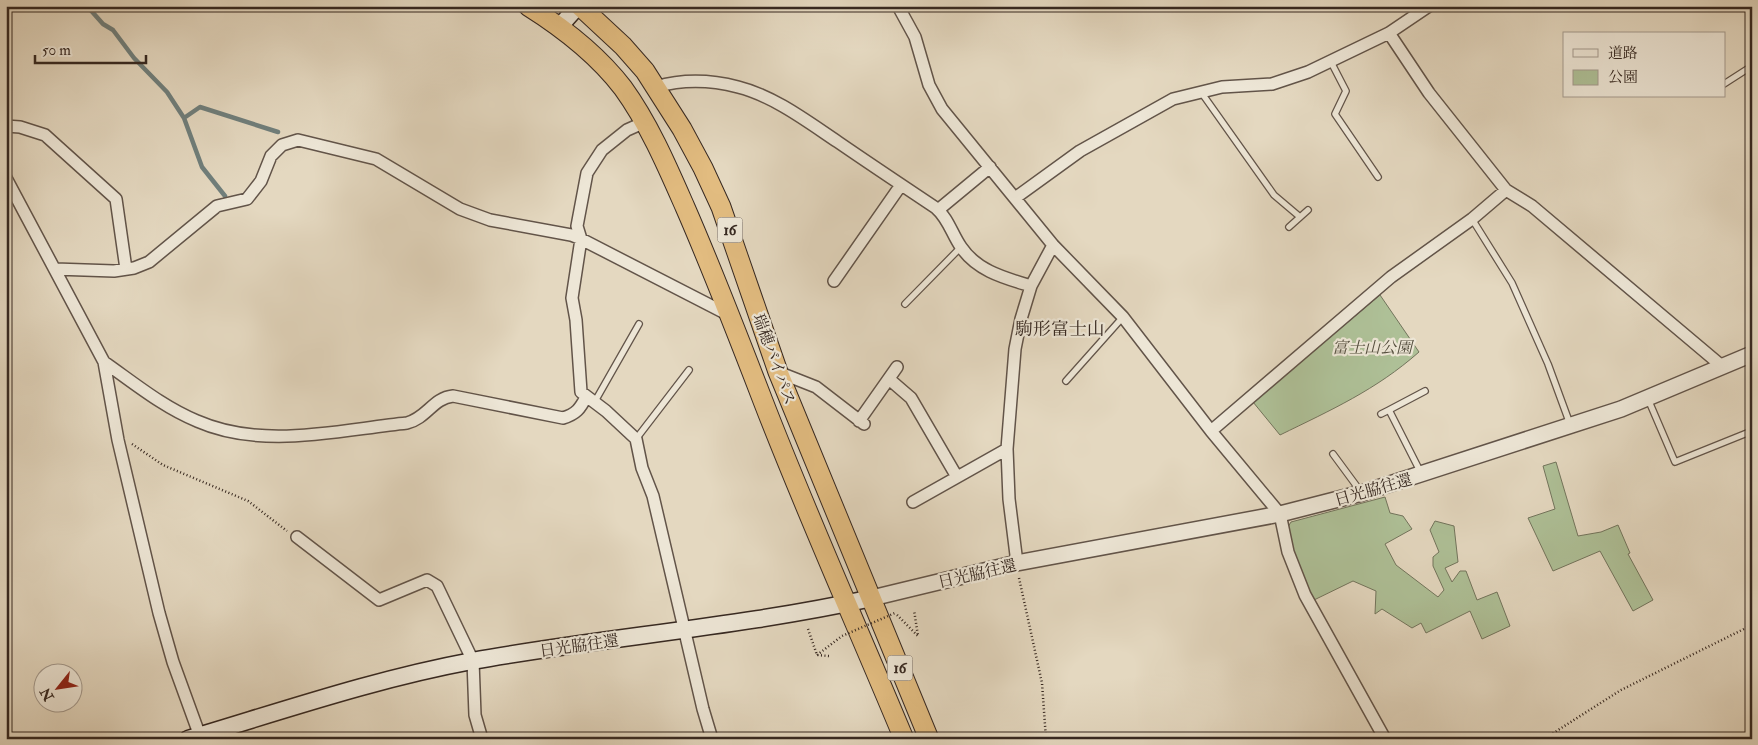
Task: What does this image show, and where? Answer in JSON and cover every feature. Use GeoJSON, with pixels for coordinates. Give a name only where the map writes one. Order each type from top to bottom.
{"type":"FeatureCollection","features":[{"type":"Feature","properties":{"kind":"highway","name":"16"},"geometry":{"type":"LineString","coordinates":[[528,6],[560,26]]}},
{"type":"Feature","properties":{"kind":"highway","name":"瑞穂バイパス"},"geometry":{"type":"LineString","coordinates":[[579,6],[623,46],[656,87],[690,144],[722,207],[778,372],[929,739]]}},
{"type":"Feature","properties":{"kind":"highway","name":"瑞穂バイパス"},"geometry":{"type":"LineString","coordinates":[[560,26],[596,57],[612,75],[645,122],[670,173],[730,315],[773,428],[904,739]]}},
{"type":"Feature","properties":{"kind":"main road"},"geometry":{"type":"LineString","coordinates":[[560,26],[579,6]]}},
{"type":"Feature","properties":{"kind":"main road","name":"日光脇往還"},"geometry":{"type":"LineString","coordinates":[[196,738],[352,689],[473,661],[685,630],[872,598]]}},
{"type":"Feature","properties":{"kind":"street"},"geometry":{"type":"LineString","coordinates":[[898,6],[915,37],[928,85],[942,109],[1053,245],[1123,317],[1211,431],[1280,514],[1288,552],[1305,595],[1384,739]]}},
{"type":"Feature","properties":{"kind":"street"},"geometry":{"type":"LineString","coordinates":[[1015,198],[1080,151],[1130,121],[1173,99],[1201,91],[1272,84],[1331,62],[1388,33],[1428,6]]}},
{"type":"Feature","properties":{"kind":"street"},"geometry":{"type":"LineString","coordinates":[[1388,33],[1429,92],[1506,190],[1532,206],[1723,367]]}},
{"type":"Feature","properties":{"kind":"street"},"geometry":{"type":"LineString","coordinates":[[656,87],[677,81],[718,82],[740,87],[806,121],[938,210],[961,247],[977,264],[997,276],[1031,286]]}},
{"type":"Feature","properties":{"kind":"street"},"geometry":{"type":"LineString","coordinates":[[645,122],[627,130],[602,150],[587,173],[577,226],[581,239],[572,298],[576,320],[581,392],[606,410],[636,439],[642,468],[652,496],[703,709],[712,739]]}},
{"type":"Feature","properties":{"kind":"street"},"geometry":{"type":"LineString","coordinates":[[6,126],[20,127],[45,135],[116,198],[126,269]]}},
{"type":"Feature","properties":{"kind":"street"},"geometry":{"type":"LineString","coordinates":[[55,269],[114,271],[149,262],[217,206],[246,199],[253,193],[261,181],[271,156],[282,145],[298,140],[376,159],[460,209],[490,220],[571,235],[581,239],[730,315]]}},
{"type":"Feature","properties":{"kind":"street"},"geometry":{"type":"LineString","coordinates":[[938,210],[990,167]]}},
{"type":"Feature","properties":{"kind":"street"},"geometry":{"type":"LineString","coordinates":[[6,178],[104,362],[118,440],[159,613],[196,738]]}},
{"type":"Feature","properties":{"kind":"street"},"geometry":{"type":"LineString","coordinates":[[834,282],[901,185]]}},
{"type":"Feature","properties":{"kind":"street"},"geometry":{"type":"LineString","coordinates":[[1211,431],[1391,277],[1472,220],[1506,190]]}},
{"type":"Feature","properties":{"kind":"street"},"geometry":{"type":"LineString","coordinates":[[1017,563],[1009,499],[1007,449],[1015,349],[1031,286],[1053,245]]}},
{"type":"Feature","properties":{"kind":"street","name":"日光脇往還"},"geometry":{"type":"LineString","coordinates":[[872,598],[1017,563],[1280,514],[1362,493],[1422,475],[1648,399],[1752,355]]}},
{"type":"Feature","properties":{"kind":"street"},"geometry":{"type":"LineString","coordinates":[[104,362],[172,409],[196,421],[240,434],[262,436],[283,437],[407,423],[418,420],[435,402],[444,397],[453,396],[563,418],[571,416],[590,400]]}},
{"type":"Feature","properties":{"kind":"street"},"geometry":{"type":"LineString","coordinates":[[778,372],[816,387],[862,422],[897,367]]}},
{"type":"Feature","properties":{"kind":"street"},"geometry":{"type":"LineString","coordinates":[[889,379],[911,398],[957,478]]}},
{"type":"Feature","properties":{"kind":"street"},"geometry":{"type":"LineString","coordinates":[[913,502],[1007,449]]}},
{"type":"Feature","properties":{"kind":"street"},"geometry":{"type":"LineString","coordinates":[[297,537],[379,600],[427,580],[437,586],[473,661],[475,715],[482,739]]}},
{"type":"Feature","properties":{"kind":"lane"},"geometry":{"type":"LineString","coordinates":[[1331,62],[1346,91],[1335,114],[1378,177]]}},
{"type":"Feature","properties":{"kind":"lane"},"geometry":{"type":"LineString","coordinates":[[1726,83],[1752,66]]}},
{"type":"Feature","properties":{"kind":"lane"},"geometry":{"type":"LineString","coordinates":[[1201,91],[1274,195],[1300,218]]}},
{"type":"Feature","properties":{"kind":"lane"},"geometry":{"type":"LineString","coordinates":[[1289,227],[1308,210]]}},
{"type":"Feature","properties":{"kind":"lane"},"geometry":{"type":"LineString","coordinates":[[1472,220],[1512,283],[1548,364],[1570,426]]}},
{"type":"Feature","properties":{"kind":"lane"},"geometry":{"type":"LineString","coordinates":[[905,304],[961,247]]}},
{"type":"Feature","properties":{"kind":"lane"},"geometry":{"type":"LineString","coordinates":[[1066,381],[1123,317]]}},
{"type":"Feature","properties":{"kind":"lane"},"geometry":{"type":"LineString","coordinates":[[590,400],[639,324]]}},
{"type":"Feature","properties":{"kind":"lane"},"geometry":{"type":"LineString","coordinates":[[636,439],[690,370]]}},
{"type":"Feature","properties":{"kind":"lane"},"geometry":{"type":"LineString","coordinates":[[1382,414],[1425,391]]}},
{"type":"Feature","properties":{"kind":"lane"},"geometry":{"type":"LineString","coordinates":[[1648,399],[1675,462],[1752,431]]}},
{"type":"Feature","properties":{"kind":"lane"},"geometry":{"type":"LineString","coordinates":[[1389,410],[1422,475]]}},
{"type":"Feature","properties":{"kind":"lane"},"geometry":{"type":"LineString","coordinates":[[1333,454],[1362,493]]}},
{"type":"Feature","properties":{"kind":"path"},"geometry":{"type":"LineString","coordinates":[[118,440],[127,441],[163,466],[248,501],[273,522],[297,537]]}},
{"type":"Feature","properties":{"kind":"path"},"geometry":{"type":"LineString","coordinates":[[1017,563],[1022,597],[1042,683],[1046,739]]}},
{"type":"Feature","properties":{"kind":"path"},"geometry":{"type":"LineString","coordinates":[[818,655],[842,636],[895,613],[918,636],[914,610]]}},
{"type":"Feature","properties":{"kind":"path"},"geometry":{"type":"LineString","coordinates":[[1544,739],[1621,690],[1752,625]]}},
{"type":"Feature","properties":{"kind":"path"},"geometry":{"type":"LineString","coordinates":[[808,629],[818,655]]}},
{"type":"Feature","properties":{"kind":"path"},"geometry":{"type":"LineString","coordinates":[[818,655],[829,656]]}},
{"type":"Feature","properties":{"kind":"green space","name":"富士山公園"},"geometry":{"type":"Polygon","coordinates":[[[1380,295],[1419,352],[1370,388],[1335,408],[1280,435],[1253,402],[1380,295]]]}},
{"type":"Feature","properties":{"kind":"green space"},"geometry":{"type":"Polygon","coordinates":[[[1556,462],[1578,536],[1601,532],[1618,525],[1630,553],[1628,554],[1653,600],[1633,611],[1600,551],[1553,571],[1528,518],[1555,509],[1543,466],[1556,462]]]}},
{"type":"Feature","properties":{"kind":"green space"},"geometry":{"type":"Polygon","coordinates":[[[1385,497],[1390,513],[1403,516],[1412,529],[1385,544],[1396,565],[1438,597],[1444,590],[1433,566],[1433,557],[1439,552],[1430,530],[1435,521],[1454,526],[1458,562],[1445,568],[1452,582],[1460,571],[1466,571],[1477,600],[1497,592],[1510,626],[1482,639],[1470,611],[1426,633],[1421,623],[1412,628],[1382,609],[1375,614],[1376,591],[1353,581],[1314,600],[1299,570],[1286,530],[1291,522],[1385,497]]]}},
{"type":"Feature","properties":{"kind":"waterway"},"geometry":{"type":"LineString","coordinates":[[87,6],[103,24],[113,30],[134,58],[167,92],[184,118],[200,107],[278,132]]}},
{"type":"Feature","properties":{"kind":"waterway"},"geometry":{"type":"LineString","coordinates":[[184,118],[202,167],[225,196]]}},
{"type":"Feature","properties":{"kind":"district","name":"駒形富士山"},"geometry":{"type":"Point","coordinates":[1060,329]}}]}
